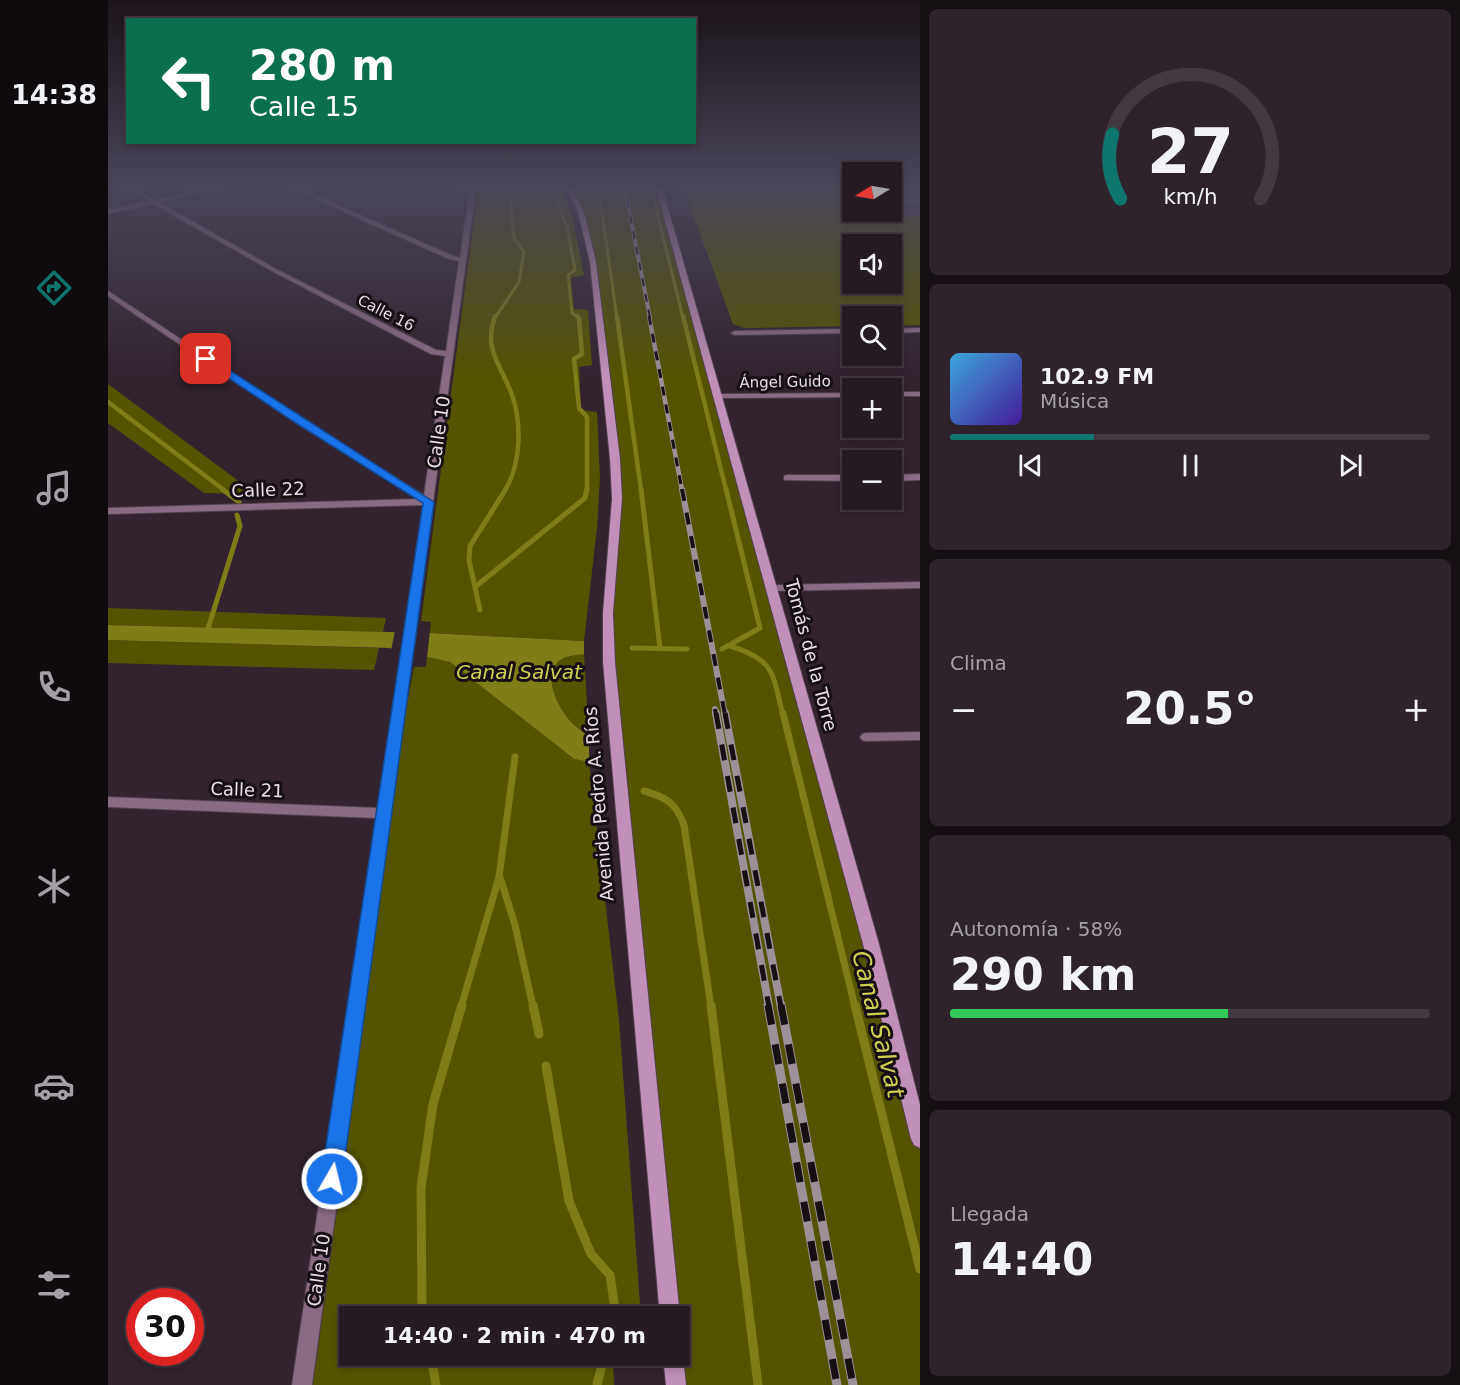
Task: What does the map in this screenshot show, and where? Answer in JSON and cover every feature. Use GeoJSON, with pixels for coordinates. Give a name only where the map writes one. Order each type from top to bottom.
{"type":"FeatureCollection","features":[{"type":"Feature","properties":{"kind":"main road","name":"Avenida Pedro A. Ríos"},"geometry":{"type":"LineString","coordinates":[[590,249],[615,459],[617,499],[608,613],[609,663],[669,1306]]}},
{"type":"Feature","properties":{"kind":"main road","name":"Tomás de la Torre"},"geometry":{"type":"LineString","coordinates":[[676,249],[871,944],[920,1139]]}},
{"type":"Feature","properties":{"kind":"main road"},"geometry":{"type":"LineString","coordinates":[[674,1366],[675,1385]]}},
{"type":"Feature","properties":{"kind":"street","name":"Calle 16"},"geometry":{"type":"LineString","coordinates":[[236,249],[375,323],[434,352],[450,354]]}},
{"type":"Feature","properties":{"kind":"street"},"geometry":{"type":"LineString","coordinates":[[430,249],[451,258],[463,260]]}},
{"type":"Feature","properties":{"kind":"street","name":"Calle 10"},"geometry":{"type":"LineString","coordinates":[[302,1385],[464,249]]}},
{"type":"Feature","properties":{"kind":"street"},"geometry":{"type":"LineString","coordinates":[[108,293],[299,421],[429,502]]}},
{"type":"Feature","properties":{"kind":"street"},"geometry":{"type":"LineString","coordinates":[[902,330],[920,330]]}},
{"type":"Feature","properties":{"kind":"street"},"geometry":{"type":"LineString","coordinates":[[735,333],[842,331]]}},
{"type":"Feature","properties":{"kind":"street"},"geometry":{"type":"LineString","coordinates":[[902,394],[920,394]]}},
{"type":"Feature","properties":{"kind":"street","name":"Ángel Guido"},"geometry":{"type":"LineString","coordinates":[[718,396],[842,395]]}},
{"type":"Feature","properties":{"kind":"street"},"geometry":{"type":"LineString","coordinates":[[902,478],[920,477]]}},
{"type":"Feature","properties":{"kind":"street"},"geometry":{"type":"LineString","coordinates":[[787,478],[842,478]]}},
{"type":"Feature","properties":{"kind":"street","name":"Calle 22"},"geometry":{"type":"LineString","coordinates":[[108,511],[429,502]]}},
{"type":"Feature","properties":{"kind":"street"},"geometry":{"type":"LineString","coordinates":[[772,588],[920,585]]}},
{"type":"Feature","properties":{"kind":"street"},"geometry":{"type":"LineString","coordinates":[[866,737],[920,736]]}},
{"type":"Feature","properties":{"kind":"street","name":"Calle 21"},"geometry":{"type":"LineString","coordinates":[[108,802],[384,813]]}},
{"type":"Feature","properties":{"kind":"shaded area"},"geometry":{"type":"Polygon","coordinates":[[[470,249],[579,249],[584,275],[571,278],[574,309],[588,310],[592,365],[579,367],[581,410],[597,412],[600,478],[597,528],[584,641],[430,633],[431,622],[421,621],[470,249]]]}},
{"type":"Feature","properties":{"kind":"shaded area"},"geometry":{"type":"Polygon","coordinates":[[[588,249],[676,249],[920,1139],[920,1385],[676,1385],[679,1366],[690,1366],[690,1306],[679,1306],[609,662],[615,459],[588,249]]]}},
{"type":"Feature","properties":{"kind":"shaded area"},"geometry":{"type":"Polygon","coordinates":[[[706,249],[842,249],[842,294],[902,294],[902,249],[920,249],[920,325],[902,326],[902,306],[842,306],[842,326],[744,328],[733,324],[706,249]]]}},
{"type":"Feature","properties":{"kind":"shaded area"},"geometry":{"type":"Polygon","coordinates":[[[108,384],[256,494],[204,493],[108,423],[108,384]]]}},
{"type":"Feature","properties":{"kind":"shaded area"},"geometry":{"type":"Polygon","coordinates":[[[108,608],[386,618],[383,632],[108,625],[108,608]]]}},
{"type":"Feature","properties":{"kind":"shaded area"},"geometry":{"type":"Polygon","coordinates":[[[108,640],[379,648],[374,670],[108,663],[108,640]]]}},
{"type":"Feature","properties":{"kind":"shaded area"},"geometry":{"type":"Polygon","coordinates":[[[584,654],[589,736],[566,716],[557,701],[552,684],[553,668],[558,662],[567,657],[584,654]]]}},
{"type":"Feature","properties":{"kind":"shaded area"},"geometry":{"type":"Polygon","coordinates":[[[427,655],[450,662],[574,759],[589,762],[619,1020],[640,1306],[339,1306],[339,1366],[613,1366],[614,1385],[313,1385],[405,715],[414,667],[426,667],[427,655]]]}},
{"type":"Feature","properties":{"kind":"water","name":"Canal Salvat"},"geometry":{"type":"Polygon","coordinates":[[[108,625],[430,633],[584,641],[584,654],[567,657],[553,668],[552,684],[557,701],[566,716],[589,736],[589,762],[574,759],[450,662],[389,648],[108,640],[108,625]]]}},
{"type":"Feature","properties":{"kind":"pier"},"geometry":{"type":"Polygon","coordinates":[[[395,630],[430,630],[427,658],[391,651],[395,630]]]}},
{"type":"Feature","properties":{"kind":"waterway"},"geometry":{"type":"LineString","coordinates":[[495,318],[519,282],[524,252],[522,249]]}},
{"type":"Feature","properties":{"kind":"waterway"},"geometry":{"type":"LineString","coordinates":[[571,249],[575,270],[568,275],[572,313],[579,318]]}},
{"type":"Feature","properties":{"kind":"waterway"},"geometry":{"type":"LineString","coordinates":[[607,249],[617,318]]}},
{"type":"Feature","properties":{"kind":"waterway"},"geometry":{"type":"LineString","coordinates":[[666,249],[683,318]]}},
{"type":"Feature","properties":{"kind":"waterway"},"geometry":{"type":"LineString","coordinates":[[495,316],[492,328],[492,348],[512,395],[518,431],[517,456],[505,490]]}},
{"type":"Feature","properties":{"kind":"waterway"},"geometry":{"type":"LineString","coordinates":[[617,316],[641,490]]}},
{"type":"Feature","properties":{"kind":"waterway"},"geometry":{"type":"LineString","coordinates":[[683,316],[726,490]]}},
{"type":"Feature","properties":{"kind":"waterway"},"geometry":{"type":"LineString","coordinates":[[579,318],[582,354],[574,359],[579,408],[587,417],[587,489]]}},
{"type":"Feature","properties":{"kind":"waterway"},"geometry":{"type":"LineString","coordinates":[[108,402],[224,490]]}},
{"type":"Feature","properties":{"kind":"waterway"},"geometry":{"type":"LineString","coordinates":[[222,489],[239,502]]}},
{"type":"Feature","properties":{"kind":"waterway"},"geometry":{"type":"LineString","coordinates":[[480,610],[469,560],[470,546],[506,489]]}},
{"type":"Feature","properties":{"kind":"waterway"},"geometry":{"type":"LineString","coordinates":[[475,587],[585,498],[587,489]]}},
{"type":"Feature","properties":{"kind":"waterway"},"geometry":{"type":"LineString","coordinates":[[641,489],[660,648]]}},
{"type":"Feature","properties":{"kind":"waterway"},"geometry":{"type":"LineString","coordinates":[[722,649],[760,628],[726,489]]}},
{"type":"Feature","properties":{"kind":"waterway"},"geometry":{"type":"LineString","coordinates":[[206,635],[240,526],[237,515]]}},
{"type":"Feature","properties":{"kind":"waterway","name":"Canal Salvat"},"geometry":{"type":"LineString","coordinates":[[730,646],[745,651],[764,663],[773,678],[783,715]]}},
{"type":"Feature","properties":{"kind":"waterway","name":"Canal Salvat"},"geometry":{"type":"LineString","coordinates":[[632,648],[687,649]]}},
{"type":"Feature","properties":{"kind":"waterway","name":"Canal Salvat"},"geometry":{"type":"LineString","coordinates":[[783,713],[855,1007]]}},
{"type":"Feature","properties":{"kind":"waterway"},"geometry":{"type":"LineString","coordinates":[[461,1007],[499,877],[515,757]]}},
{"type":"Feature","properties":{"kind":"waterway"},"geometry":{"type":"LineString","coordinates":[[644,791],[674,806],[684,825],[711,1007]]}},
{"type":"Feature","properties":{"kind":"waterway"},"geometry":{"type":"LineString","coordinates":[[500,877],[515,925],[533,1007]]}},
{"type":"Feature","properties":{"kind":"waterway"},"geometry":{"type":"LineString","coordinates":[[423,1306],[421,1188],[433,1104],[462,1005]]}},
{"type":"Feature","properties":{"kind":"waterway"},"geometry":{"type":"LineString","coordinates":[[533,1005],[539,1034]]}},
{"type":"Feature","properties":{"kind":"waterway"},"geometry":{"type":"LineString","coordinates":[[711,1005],[758,1385]]}},
{"type":"Feature","properties":{"kind":"waterway","name":"Canal Salvat"},"geometry":{"type":"LineString","coordinates":[[855,1005],[920,1269]]}},
{"type":"Feature","properties":{"kind":"waterway"},"geometry":{"type":"LineString","coordinates":[[546,1066],[569,1201],[591,1254],[610,1275],[614,1306]]}},
{"type":"Feature","properties":{"kind":"waterway"},"geometry":{"type":"LineString","coordinates":[[433,1366],[436,1385]]}},
{"type":"Feature","properties":{"kind":"waterway"},"geometry":{"type":"LineString","coordinates":[[597,1385],[602,1366]]}},
{"type":"Feature","properties":{"kind":"railway"},"geometry":{"type":"LineString","coordinates":[[637,249],[650,318]]}},
{"type":"Feature","properties":{"kind":"railway"},"geometry":{"type":"LineString","coordinates":[[649,316],[682,490]]}},
{"type":"Feature","properties":{"kind":"railway"},"geometry":{"type":"LineString","coordinates":[[682,489],[725,715]]}},
{"type":"Feature","properties":{"kind":"railway"},"geometry":{"type":"LineString","coordinates":[[715,709],[716,715]]}},
{"type":"Feature","properties":{"kind":"railway"},"geometry":{"type":"LineString","coordinates":[[716,713],[769,1007]]}},
{"type":"Feature","properties":{"kind":"railway"},"geometry":{"type":"LineString","coordinates":[[725,713],[781,1007]]}},
{"type":"Feature","properties":{"kind":"railway"},"geometry":{"type":"LineString","coordinates":[[768,1005],[837,1385]]}},
{"type":"Feature","properties":{"kind":"railway"},"geometry":{"type":"LineString","coordinates":[[781,1005],[853,1385]]}},
{"type":"Feature","properties":{"kind":"route"},"geometry":{"type":"LineString","coordinates":[[206,359],[299,421],[429,502],[332,1179]]}}]}
